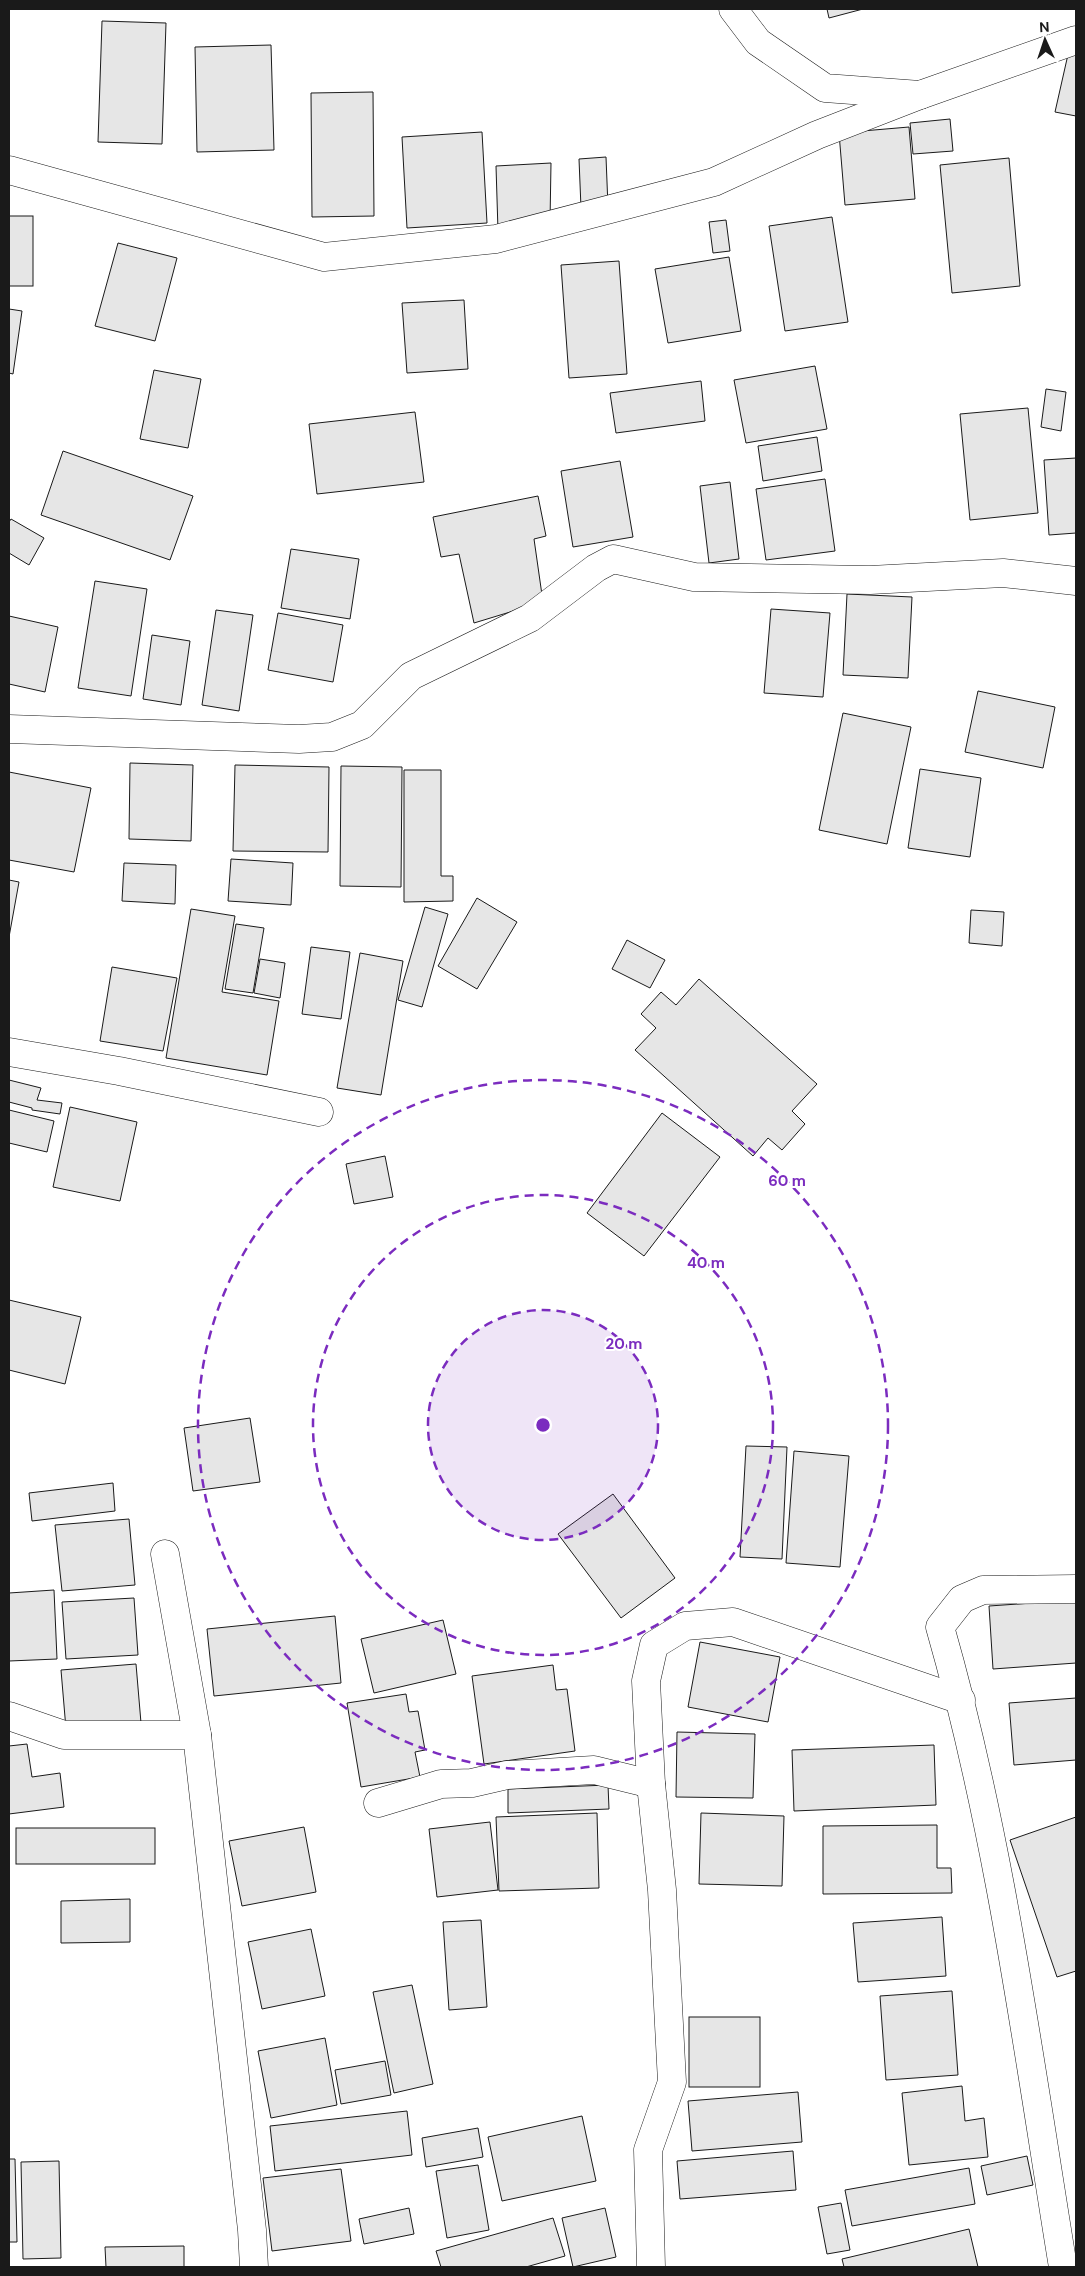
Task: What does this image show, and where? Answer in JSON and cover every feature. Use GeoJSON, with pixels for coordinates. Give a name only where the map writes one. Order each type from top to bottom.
{"type":"FeatureCollection","features":[{"type":"Feature","properties":{"kind":"street"},"geometry":{"type":"LineString","coordinates":[[733,9],[758,42],[825,88],[920,95]]}},
{"type":"Feature","properties":{"kind":"street"},"geometry":{"type":"LineString","coordinates":[[9,170],[324,257],[496,239],[714,182],[817,135],[920,95],[1076,40]]}},
{"type":"Feature","properties":{"kind":"street"},"geometry":{"type":"LineString","coordinates":[[9,729],[299,739],[332,737],[362,725],[411,676],[530,618],[596,568],[614,559],[694,577],[870,580],[1002,573],[1076,581]]}},
{"type":"Feature","properties":{"kind":"street"},"geometry":{"type":"LineString","coordinates":[[9,1052],[118,1071],[319,1112]]}},
{"type":"Feature","properties":{"kind":"street"},"geometry":{"type":"LineString","coordinates":[[165,1554],[196,1735],[252,2230],[254,2267]]}},
{"type":"Feature","properties":{"kind":"street"},"geometry":{"type":"LineString","coordinates":[[1063,2267],[1012,1944],[961,1700],[940,1627],[962,1599],[983,1590],[1076,1589]]}},
{"type":"Feature","properties":{"kind":"street"},"geometry":{"type":"LineString","coordinates":[[651,2267],[648,2150],[672,2082],[662,1890],[651,1784],[646,1681],[654,1645],[685,1626],[733,1622],[961,1700]]}},
{"type":"Feature","properties":{"kind":"street"},"geometry":{"type":"LineString","coordinates":[[9,1716],[64,1735],[196,1735]]}},
{"type":"Feature","properties":{"kind":"street"},"geometry":{"type":"LineString","coordinates":[[378,1803],[441,1784],[472,1783],[507,1775],[594,1770],[651,1784]]}},
{"type":"Feature","properties":{"kind":"building"},"geometry":{"type":"Polygon","coordinates":[[[827,9],[863,9],[829,18],[827,9]]]}},
{"type":"Feature","properties":{"kind":"building"},"geometry":{"type":"Polygon","coordinates":[[[102,21],[166,23],[162,144],[98,142],[102,21]]]}},
{"type":"Feature","properties":{"kind":"building"},"geometry":{"type":"Polygon","coordinates":[[[271,45],[274,150],[197,152],[195,47],[271,45]]]}},
{"type":"Feature","properties":{"kind":"building"},"geometry":{"type":"Polygon","coordinates":[[[1069,50],[1076,52],[1076,116],[1055,112],[1069,50]]]}},
{"type":"Feature","properties":{"kind":"building"},"geometry":{"type":"Polygon","coordinates":[[[373,92],[374,216],[312,217],[311,93],[373,92]]]}},
{"type":"Feature","properties":{"kind":"building"},"geometry":{"type":"Polygon","coordinates":[[[950,119],[953,151],[913,154],[910,123],[950,119]]]}},
{"type":"Feature","properties":{"kind":"building"},"geometry":{"type":"Polygon","coordinates":[[[909,127],[915,199],[845,205],[839,133],[909,127]]]}},
{"type":"Feature","properties":{"kind":"building"},"geometry":{"type":"Polygon","coordinates":[[[482,132],[487,223],[407,228],[402,137],[482,132]]]}},
{"type":"Feature","properties":{"kind":"building"},"geometry":{"type":"Polygon","coordinates":[[[606,157],[608,207],[581,208],[579,159],[606,157]]]}},
{"type":"Feature","properties":{"kind":"building"},"geometry":{"type":"Polygon","coordinates":[[[1009,158],[1020,286],[952,293],[940,165],[1009,158]]]}},
{"type":"Feature","properties":{"kind":"building"},"geometry":{"type":"Polygon","coordinates":[[[551,163],[550,222],[498,231],[496,166],[551,163]]]}},
{"type":"Feature","properties":{"kind":"building"},"geometry":{"type":"Polygon","coordinates":[[[9,216],[33,216],[33,286],[9,286],[9,216]]]}},
{"type":"Feature","properties":{"kind":"building"},"geometry":{"type":"Polygon","coordinates":[[[832,217],[848,322],[785,331],[769,226],[832,217]]]}},
{"type":"Feature","properties":{"kind":"building"},"geometry":{"type":"Polygon","coordinates":[[[726,220],[730,251],[713,253],[709,222],[726,220]]]}},
{"type":"Feature","properties":{"kind":"building"},"geometry":{"type":"Polygon","coordinates":[[[118,243],[177,258],[155,341],[95,326],[118,243]]]}},
{"type":"Feature","properties":{"kind":"building"},"geometry":{"type":"Polygon","coordinates":[[[729,257],[741,331],[668,343],[655,269],[729,257]]]}},
{"type":"Feature","properties":{"kind":"building"},"geometry":{"type":"Polygon","coordinates":[[[619,261],[627,374],[569,378],[561,265],[619,261]]]}},
{"type":"Feature","properties":{"kind":"building"},"geometry":{"type":"Polygon","coordinates":[[[464,300],[468,369],[407,373],[402,303],[464,300]]]}},
{"type":"Feature","properties":{"kind":"building"},"geometry":{"type":"Polygon","coordinates":[[[9,309],[22,311],[13,374],[9,373],[9,309]]]}},
{"type":"Feature","properties":{"kind":"building"},"geometry":{"type":"Polygon","coordinates":[[[815,366],[827,429],[746,443],[734,380],[815,366]]]}},
{"type":"Feature","properties":{"kind":"building"},"geometry":{"type":"Polygon","coordinates":[[[154,370],[201,379],[188,448],[140,439],[154,370]]]}},
{"type":"Feature","properties":{"kind":"building"},"geometry":{"type":"Polygon","coordinates":[[[701,381],[705,421],[616,433],[610,393],[701,381]]]}},
{"type":"Feature","properties":{"kind":"building"},"geometry":{"type":"Polygon","coordinates":[[[1046,389],[1066,392],[1061,431],[1041,427],[1046,389]]]}},
{"type":"Feature","properties":{"kind":"building"},"geometry":{"type":"Polygon","coordinates":[[[1028,408],[1038,513],[970,520],[960,414],[1028,408]]]}},
{"type":"Feature","properties":{"kind":"building"},"geometry":{"type":"Polygon","coordinates":[[[415,412],[424,482],[317,494],[309,424],[415,412]]]}},
{"type":"Feature","properties":{"kind":"building"},"geometry":{"type":"Polygon","coordinates":[[[817,437],[822,471],[763,481],[758,446],[817,437]]]}},
{"type":"Feature","properties":{"kind":"building"},"geometry":{"type":"Polygon","coordinates":[[[63,451],[193,496],[170,560],[41,515],[63,451]]]}},
{"type":"Feature","properties":{"kind":"building"},"geometry":{"type":"Polygon","coordinates":[[[1076,458],[1076,533],[1049,535],[1044,460],[1076,458]]]}},
{"type":"Feature","properties":{"kind":"building"},"geometry":{"type":"Polygon","coordinates":[[[620,461],[633,537],[573,547],[561,471],[620,461]]]}},
{"type":"Feature","properties":{"kind":"building"},"geometry":{"type":"Polygon","coordinates":[[[825,479],[835,551],[766,560],[756,489],[825,479]]]}},
{"type":"Feature","properties":{"kind":"building"},"geometry":{"type":"Polygon","coordinates":[[[730,482],[739,559],[709,563],[700,486],[730,482]]]}},
{"type":"Feature","properties":{"kind":"building"},"geometry":{"type":"Polygon","coordinates":[[[538,496],[546,536],[534,539],[543,602],[474,623],[459,554],[441,557],[433,517],[538,496]]]}},
{"type":"Feature","properties":{"kind":"building"},"geometry":{"type":"Polygon","coordinates":[[[11,519],[44,538],[29,565],[9,553],[9,522],[11,519]]]}},
{"type":"Feature","properties":{"kind":"building"},"geometry":{"type":"Polygon","coordinates":[[[291,549],[359,559],[350,619],[281,608],[291,549]]]}},
{"type":"Feature","properties":{"kind":"building"},"geometry":{"type":"Polygon","coordinates":[[[95,581],[147,589],[131,696],[78,688],[95,581]]]}},
{"type":"Feature","properties":{"kind":"building"},"geometry":{"type":"Polygon","coordinates":[[[847,594],[912,597],[908,678],[843,675],[847,594]]]}},
{"type":"Feature","properties":{"kind":"building"},"geometry":{"type":"Polygon","coordinates":[[[771,609],[830,613],[823,697],[764,693],[771,609]]]}},
{"type":"Feature","properties":{"kind":"building"},"geometry":{"type":"Polygon","coordinates":[[[216,610],[253,615],[239,711],[202,705],[216,610]]]}},
{"type":"Feature","properties":{"kind":"building"},"geometry":{"type":"Polygon","coordinates":[[[278,613],[343,625],[333,682],[268,670],[278,613]]]}},
{"type":"Feature","properties":{"kind":"building"},"geometry":{"type":"Polygon","coordinates":[[[9,616],[58,627],[45,692],[9,684],[9,616]]]}},
{"type":"Feature","properties":{"kind":"building"},"geometry":{"type":"Polygon","coordinates":[[[152,635],[190,641],[181,705],[143,699],[152,635]]]}},
{"type":"Feature","properties":{"kind":"building"},"geometry":{"type":"Polygon","coordinates":[[[978,691],[1055,707],[1043,768],[965,752],[978,691]]]}},
{"type":"Feature","properties":{"kind":"building"},"geometry":{"type":"Polygon","coordinates":[[[843,713],[911,727],[887,844],[819,830],[843,713]]]}},
{"type":"Feature","properties":{"kind":"building"},"geometry":{"type":"Polygon","coordinates":[[[130,763],[193,765],[191,841],[129,839],[130,763]]]}},
{"type":"Feature","properties":{"kind":"building"},"geometry":{"type":"Polygon","coordinates":[[[235,765],[329,767],[328,852],[233,851],[235,765]]]}},
{"type":"Feature","properties":{"kind":"building"},"geometry":{"type":"Polygon","coordinates":[[[341,766],[402,767],[401,887],[340,886],[341,766]]]}},
{"type":"Feature","properties":{"kind":"building"},"geometry":{"type":"Polygon","coordinates":[[[920,769],[981,778],[970,857],[908,848],[920,769]]]}},
{"type":"Feature","properties":{"kind":"building"},"geometry":{"type":"Polygon","coordinates":[[[404,770],[441,770],[441,876],[453,876],[453,901],[404,902],[404,770]]]}},
{"type":"Feature","properties":{"kind":"building"},"geometry":{"type":"Polygon","coordinates":[[[9,772],[91,788],[74,872],[9,860],[9,772]]]}},
{"type":"Feature","properties":{"kind":"building"},"geometry":{"type":"Polygon","coordinates":[[[231,859],[293,863],[291,905],[228,901],[231,859]]]}},
{"type":"Feature","properties":{"kind":"building"},"geometry":{"type":"Polygon","coordinates":[[[124,863],[176,865],[175,904],[122,901],[124,863]]]}},
{"type":"Feature","properties":{"kind":"building"},"geometry":{"type":"Polygon","coordinates":[[[9,880],[19,882],[9,937],[9,880]]]}},
{"type":"Feature","properties":{"kind":"building"},"geometry":{"type":"Polygon","coordinates":[[[477,898],[517,922],[477,989],[438,966],[477,898]]]}},
{"type":"Feature","properties":{"kind":"building"},"geometry":{"type":"Polygon","coordinates":[[[425,907],[448,914],[422,1007],[398,1000],[425,907]]]}},
{"type":"Feature","properties":{"kind":"building"},"geometry":{"type":"Polygon","coordinates":[[[191,909],[235,916],[222,992],[279,1001],[267,1075],[166,1058],[191,909]]]}},
{"type":"Feature","properties":{"kind":"building"},"geometry":{"type":"Polygon","coordinates":[[[971,910],[1004,912],[1002,946],[969,943],[971,910]]]}},
{"type":"Feature","properties":{"kind":"building"},"geometry":{"type":"Polygon","coordinates":[[[236,924],[264,928],[253,993],[225,989],[236,924]]]}},
{"type":"Feature","properties":{"kind":"building"},"geometry":{"type":"Polygon","coordinates":[[[627,940],[665,960],[650,988],[612,969],[627,940]]]}},
{"type":"Feature","properties":{"kind":"building"},"geometry":{"type":"Polygon","coordinates":[[[311,947],[350,952],[341,1019],[302,1014],[311,947]]]}},
{"type":"Feature","properties":{"kind":"building"},"geometry":{"type":"Polygon","coordinates":[[[360,953],[403,961],[381,1095],[337,1088],[360,953]]]}},
{"type":"Feature","properties":{"kind":"building"},"geometry":{"type":"Polygon","coordinates":[[[260,959],[285,963],[280,998],[254,993],[260,959]]]}},
{"type":"Feature","properties":{"kind":"building"},"geometry":{"type":"Polygon","coordinates":[[[112,967],[177,978],[163,1051],[100,1041],[112,967]]]}},
{"type":"Feature","properties":{"kind":"building"},"geometry":{"type":"Polygon","coordinates":[[[699,979],[817,1084],[792,1111],[805,1124],[782,1150],[768,1138],[753,1156],[635,1050],[656,1028],[641,1014],[661,992],[676,1005],[699,979]]]}},
{"type":"Feature","properties":{"kind":"building"},"geometry":{"type":"Polygon","coordinates":[[[9,1080],[41,1088],[37,1100],[62,1103],[60,1114],[32,1110],[32,1108],[9,1102],[9,1080]]]}},
{"type":"Feature","properties":{"kind":"building"},"geometry":{"type":"Polygon","coordinates":[[[70,1107],[137,1122],[120,1201],[53,1187],[70,1107]]]}},
{"type":"Feature","properties":{"kind":"building"},"geometry":{"type":"Polygon","coordinates":[[[9,1110],[54,1121],[47,1152],[9,1143],[9,1110]]]}},
{"type":"Feature","properties":{"kind":"building"},"geometry":{"type":"Polygon","coordinates":[[[662,1113],[720,1157],[644,1256],[587,1213],[662,1113]]]}},
{"type":"Feature","properties":{"kind":"building"},"geometry":{"type":"Polygon","coordinates":[[[385,1156],[393,1197],[354,1204],[346,1164],[385,1156]]]}},
{"type":"Feature","properties":{"kind":"building"},"geometry":{"type":"Polygon","coordinates":[[[9,1300],[81,1317],[65,1384],[9,1370],[9,1300]]]}},
{"type":"Feature","properties":{"kind":"building"},"geometry":{"type":"Polygon","coordinates":[[[250,1418],[260,1482],[193,1491],[184,1428],[250,1418]]]}},
{"type":"Feature","properties":{"kind":"building"},"geometry":{"type":"Polygon","coordinates":[[[746,1446],[787,1447],[782,1559],[740,1557],[746,1446]]]}},
{"type":"Feature","properties":{"kind":"building"},"geometry":{"type":"Polygon","coordinates":[[[794,1451],[849,1456],[840,1567],[786,1563],[794,1451]]]}},
{"type":"Feature","properties":{"kind":"building"},"geometry":{"type":"Polygon","coordinates":[[[113,1483],[115,1511],[32,1521],[29,1493],[113,1483]]]}},
{"type":"Feature","properties":{"kind":"building"},"geometry":{"type":"Polygon","coordinates":[[[613,1494],[675,1578],[621,1618],[558,1534],[613,1494]]]}},
{"type":"Feature","properties":{"kind":"building"},"geometry":{"type":"Polygon","coordinates":[[[129,1519],[135,1585],[62,1591],[55,1525],[129,1519]]]}},
{"type":"Feature","properties":{"kind":"building"},"geometry":{"type":"Polygon","coordinates":[[[54,1590],[57,1659],[9,1661],[9,1593],[54,1590]]]}},
{"type":"Feature","properties":{"kind":"building"},"geometry":{"type":"Polygon","coordinates":[[[134,1598],[138,1655],[66,1659],[62,1602],[134,1598]]]}},
{"type":"Feature","properties":{"kind":"building"},"geometry":{"type":"Polygon","coordinates":[[[1076,1600],[1076,1663],[993,1669],[989,1606],[1076,1600]]]}},
{"type":"Feature","properties":{"kind":"building"},"geometry":{"type":"Polygon","coordinates":[[[335,1616],[341,1683],[214,1696],[207,1629],[335,1616]]]}},
{"type":"Feature","properties":{"kind":"building"},"geometry":{"type":"Polygon","coordinates":[[[443,1620],[456,1674],[374,1693],[361,1639],[443,1620]]]}},
{"type":"Feature","properties":{"kind":"building"},"geometry":{"type":"Polygon","coordinates":[[[700,1642],[780,1657],[768,1722],[688,1707],[700,1642]]]}},
{"type":"Feature","properties":{"kind":"building"},"geometry":{"type":"Polygon","coordinates":[[[136,1664],[141,1723],[66,1729],[61,1670],[136,1664]]]}},
{"type":"Feature","properties":{"kind":"building"},"geometry":{"type":"Polygon","coordinates":[[[553,1665],[556,1690],[567,1689],[575,1751],[484,1764],[472,1676],[553,1665]]]}},
{"type":"Feature","properties":{"kind":"building"},"geometry":{"type":"Polygon","coordinates":[[[406,1694],[409,1712],[418,1711],[425,1750],[415,1752],[420,1777],[361,1787],[347,1703],[406,1694]]]}},
{"type":"Feature","properties":{"kind":"building"},"geometry":{"type":"Polygon","coordinates":[[[1076,1698],[1076,1760],[1014,1765],[1009,1703],[1076,1698]]]}},
{"type":"Feature","properties":{"kind":"building"},"geometry":{"type":"Polygon","coordinates":[[[677,1732],[755,1734],[753,1798],[676,1797],[677,1732]]]}},
{"type":"Feature","properties":{"kind":"building"},"geometry":{"type":"Polygon","coordinates":[[[27,1744],[32,1777],[60,1773],[64,1807],[9,1814],[9,1746],[27,1744]]]}},
{"type":"Feature","properties":{"kind":"building"},"geometry":{"type":"Polygon","coordinates":[[[934,1745],[936,1805],[794,1811],[792,1750],[934,1745]]]}},
{"type":"Feature","properties":{"kind":"building"},"geometry":{"type":"Polygon","coordinates":[[[608,1785],[609,1809],[508,1813],[508,1789],[608,1785]]]}},
{"type":"Feature","properties":{"kind":"building"},"geometry":{"type":"Polygon","coordinates":[[[597,1813],[599,1888],[499,1891],[496,1817],[597,1813]]]}},
{"type":"Feature","properties":{"kind":"building"},"geometry":{"type":"Polygon","coordinates":[[[701,1813],[784,1816],[782,1886],[699,1884],[701,1813]]]}},
{"type":"Feature","properties":{"kind":"building"},"geometry":{"type":"Polygon","coordinates":[[[1076,1817],[1076,1971],[1057,1977],[1010,1840],[1076,1817]]]}},
{"type":"Feature","properties":{"kind":"building"},"geometry":{"type":"Polygon","coordinates":[[[490,1822],[498,1890],[437,1897],[429,1829],[490,1822]]]}},
{"type":"Feature","properties":{"kind":"building"},"geometry":{"type":"Polygon","coordinates":[[[937,1825],[937,1868],[951,1868],[952,1893],[823,1894],[823,1826],[937,1825]]]}},
{"type":"Feature","properties":{"kind":"building"},"geometry":{"type":"Polygon","coordinates":[[[304,1827],[316,1892],[242,1906],[229,1841],[304,1827]]]}},
{"type":"Feature","properties":{"kind":"building"},"geometry":{"type":"Polygon","coordinates":[[[16,1828],[155,1828],[155,1864],[16,1864],[16,1828]]]}},
{"type":"Feature","properties":{"kind":"building"},"geometry":{"type":"Polygon","coordinates":[[[130,1899],[130,1942],[61,1943],[61,1901],[130,1899]]]}},
{"type":"Feature","properties":{"kind":"building"},"geometry":{"type":"Polygon","coordinates":[[[942,1917],[946,1976],[858,1982],[853,1923],[942,1917]]]}},
{"type":"Feature","properties":{"kind":"building"},"geometry":{"type":"Polygon","coordinates":[[[481,1920],[487,2007],[449,2010],[443,1922],[481,1920]]]}},
{"type":"Feature","properties":{"kind":"building"},"geometry":{"type":"Polygon","coordinates":[[[311,1929],[325,1996],[262,2009],[248,1942],[311,1929]]]}},
{"type":"Feature","properties":{"kind":"building"},"geometry":{"type":"Polygon","coordinates":[[[412,1985],[433,2084],[394,2093],[373,1992],[412,1985]]]}},
{"type":"Feature","properties":{"kind":"building"},"geometry":{"type":"Polygon","coordinates":[[[952,1991],[958,2075],[886,2080],[880,1996],[952,1991]]]}},
{"type":"Feature","properties":{"kind":"building"},"geometry":{"type":"Polygon","coordinates":[[[689,2017],[760,2017],[760,2087],[689,2087],[689,2017]]]}},
{"type":"Feature","properties":{"kind":"building"},"geometry":{"type":"Polygon","coordinates":[[[325,2038],[337,2105],[271,2118],[258,2051],[325,2038]]]}},
{"type":"Feature","properties":{"kind":"building"},"geometry":{"type":"Polygon","coordinates":[[[385,2061],[391,2095],[341,2104],[335,2070],[385,2061]]]}},
{"type":"Feature","properties":{"kind":"building"},"geometry":{"type":"Polygon","coordinates":[[[962,2086],[965,2121],[984,2118],[988,2157],[909,2165],[902,2093],[962,2086]]]}},
{"type":"Feature","properties":{"kind":"building"},"geometry":{"type":"Polygon","coordinates":[[[798,2092],[802,2142],[692,2151],[688,2101],[798,2092]]]}},
{"type":"Feature","properties":{"kind":"building"},"geometry":{"type":"Polygon","coordinates":[[[407,2111],[412,2155],[275,2171],[270,2126],[407,2111]]]}},
{"type":"Feature","properties":{"kind":"building"},"geometry":{"type":"Polygon","coordinates":[[[582,2116],[596,2181],[502,2201],[488,2137],[582,2116]]]}},
{"type":"Feature","properties":{"kind":"building"},"geometry":{"type":"Polygon","coordinates":[[[478,2128],[483,2157],[426,2167],[422,2138],[478,2128]]]}},
{"type":"Feature","properties":{"kind":"building"},"geometry":{"type":"Polygon","coordinates":[[[793,2151],[796,2190],[680,2199],[677,2161],[793,2151]]]}},
{"type":"Feature","properties":{"kind":"building"},"geometry":{"type":"Polygon","coordinates":[[[1027,2156],[1033,2185],[987,2195],[981,2166],[1027,2156]]]}},
{"type":"Feature","properties":{"kind":"building"},"geometry":{"type":"Polygon","coordinates":[[[9,2159],[15,2159],[17,2242],[9,2242],[9,2159]]]}},
{"type":"Feature","properties":{"kind":"building"},"geometry":{"type":"Polygon","coordinates":[[[59,2161],[61,2258],[23,2259],[21,2162],[59,2161]]]}},
{"type":"Feature","properties":{"kind":"building"},"geometry":{"type":"Polygon","coordinates":[[[478,2165],[489,2230],[447,2238],[436,2171],[478,2165]]]}},
{"type":"Feature","properties":{"kind":"building"},"geometry":{"type":"Polygon","coordinates":[[[969,2168],[975,2204],[852,2226],[845,2190],[969,2168]]]}},
{"type":"Feature","properties":{"kind":"building"},"geometry":{"type":"Polygon","coordinates":[[[341,2169],[351,2241],[272,2251],[263,2178],[341,2169]]]}},
{"type":"Feature","properties":{"kind":"building"},"geometry":{"type":"Polygon","coordinates":[[[841,2203],[850,2250],[827,2254],[818,2207],[841,2203]]]}},
{"type":"Feature","properties":{"kind":"building"},"geometry":{"type":"Polygon","coordinates":[[[409,2208],[414,2234],[364,2244],[359,2219],[409,2208]]]}},
{"type":"Feature","properties":{"kind":"building"},"geometry":{"type":"Polygon","coordinates":[[[605,2208],[616,2257],[573,2267],[562,2218],[605,2208]]]}},
{"type":"Feature","properties":{"kind":"building"},"geometry":{"type":"Polygon","coordinates":[[[553,2218],[565,2256],[526,2267],[441,2267],[436,2251],[553,2218]]]}},
{"type":"Feature","properties":{"kind":"building"},"geometry":{"type":"Polygon","coordinates":[[[969,2229],[978,2267],[844,2267],[842,2259],[969,2229]]]}},
{"type":"Feature","properties":{"kind":"building"},"geometry":{"type":"Polygon","coordinates":[[[184,2246],[184,2267],[106,2267],[105,2247],[184,2246]]]}}]}
